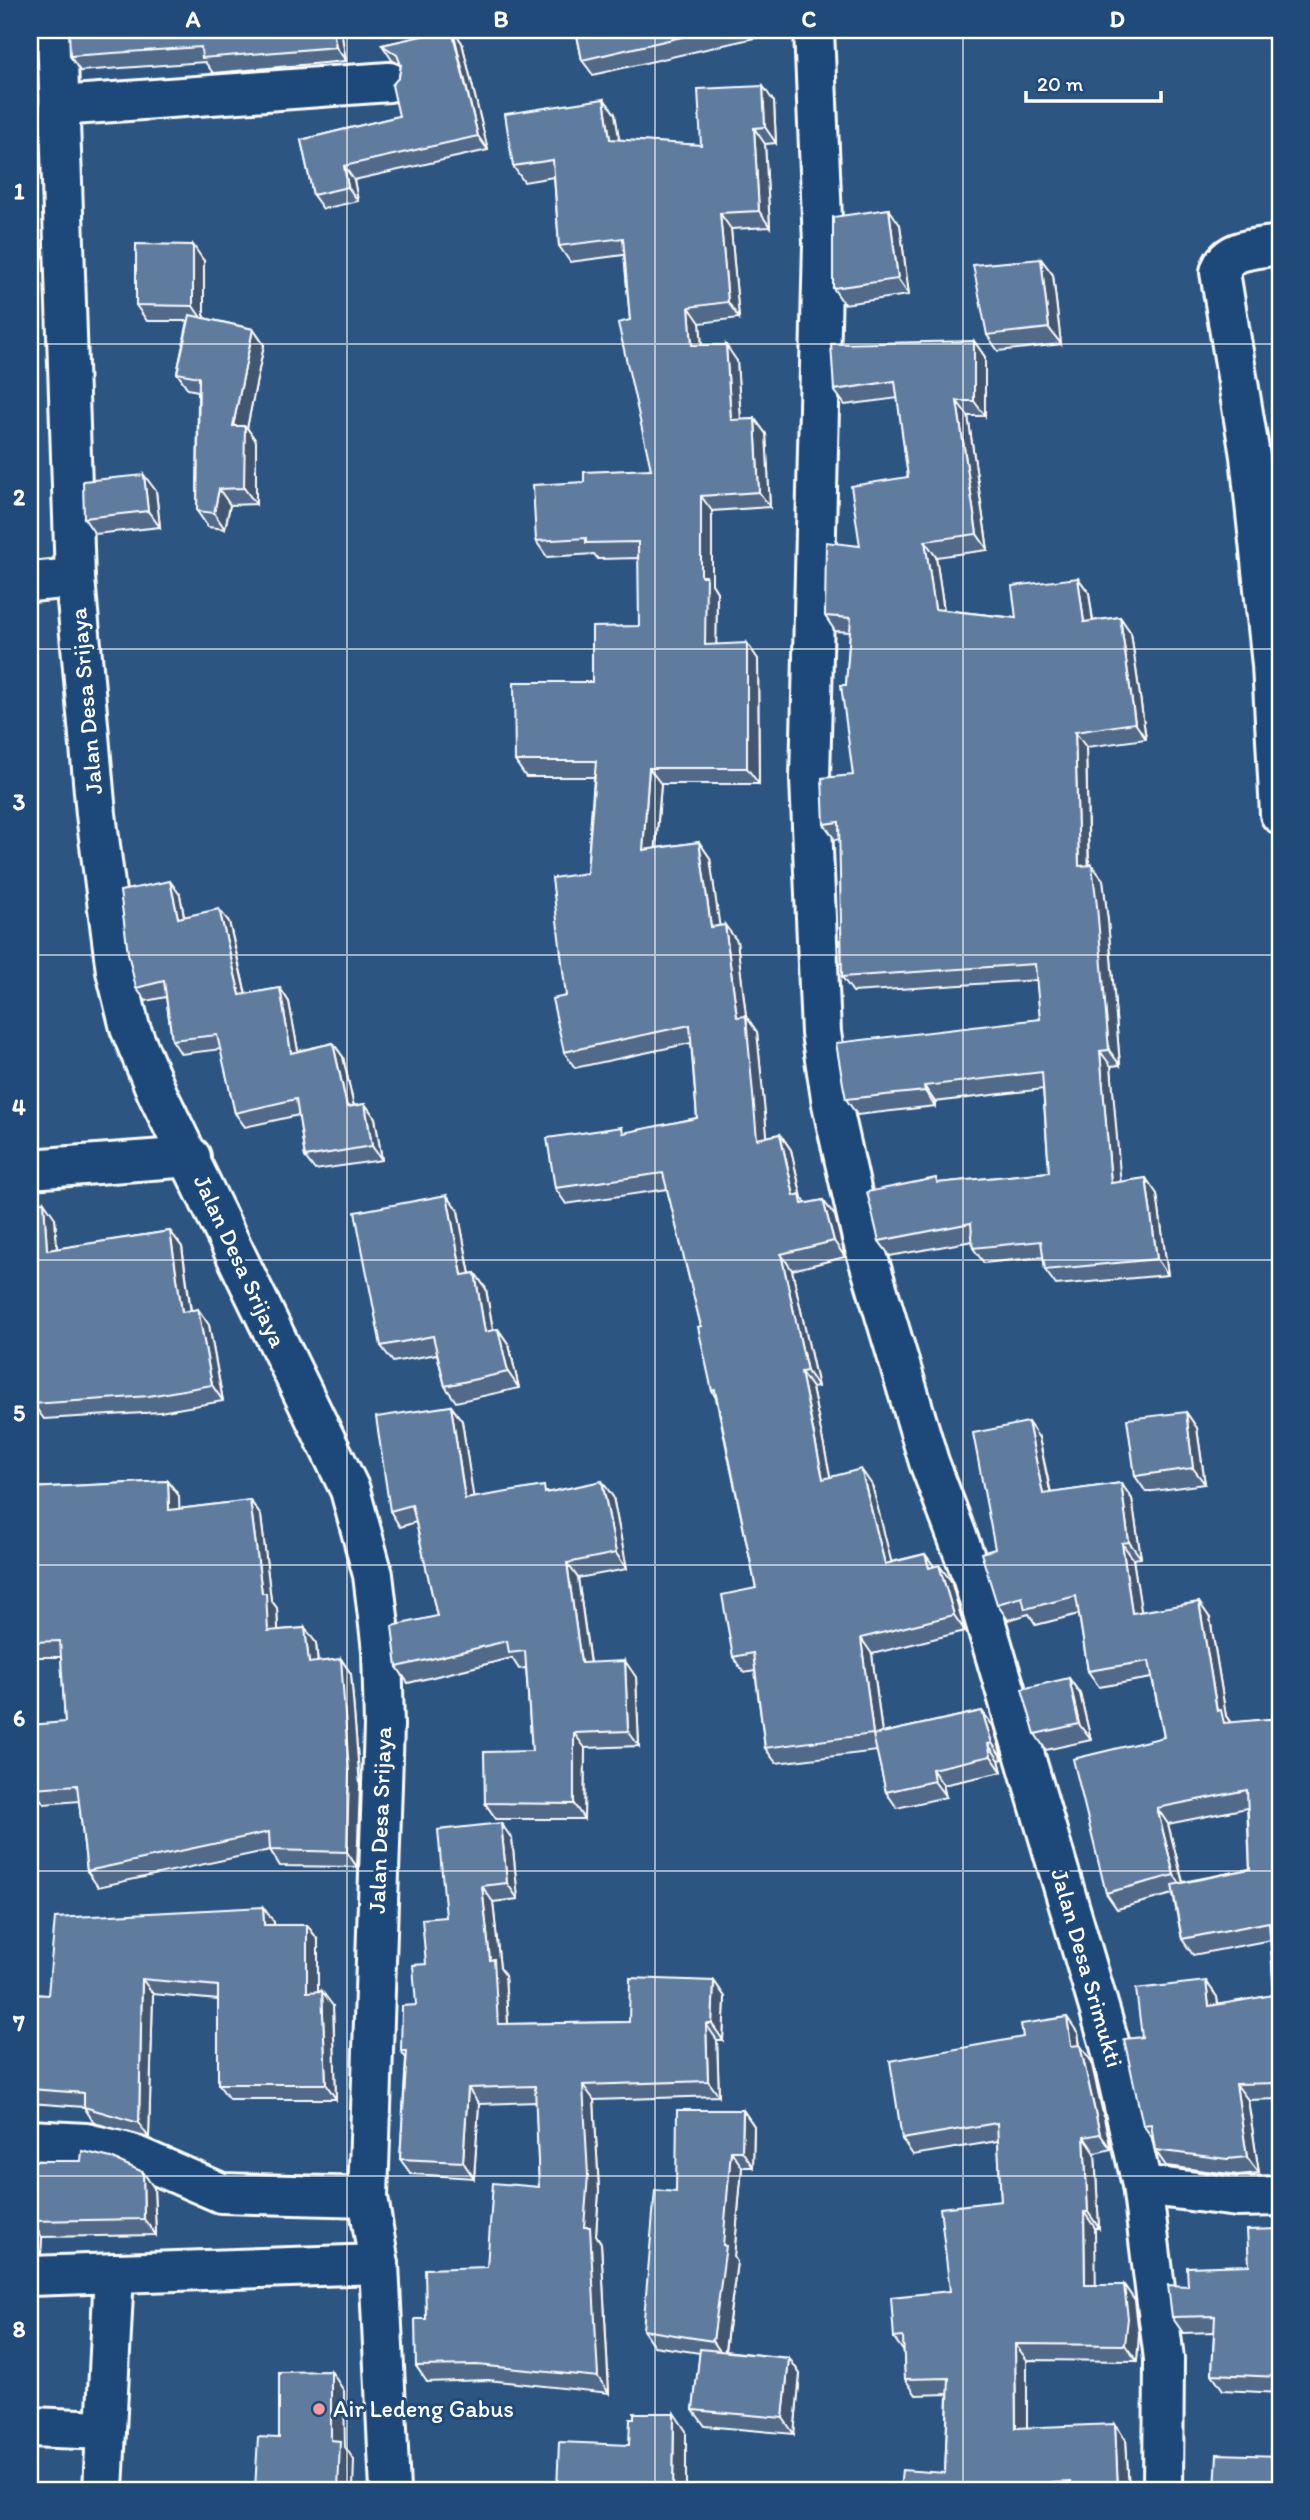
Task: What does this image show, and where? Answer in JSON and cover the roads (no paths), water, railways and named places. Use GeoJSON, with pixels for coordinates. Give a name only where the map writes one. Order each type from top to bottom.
{"type":"FeatureCollection","features":[{"type":"Feature","properties":{"kind":"street","name":"Jalan Desa Srijaya"},"geometry":{"type":"LineString","coordinates":[[57,30],[75,578],[96,814],[116,971],[130,1028],[158,1095],[191,1157],[350,1490],[373,1575],[382,1650],[384,1726],[368,2197],[379,2264],[390,2490]]}},
{"type":"Feature","properties":{"kind":"street","name":"Jalan Desa Srimukti"},"geometry":{"type":"LineString","coordinates":[[814,30],[823,243],[810,779],[821,1033],[832,1104],[862,1238],[929,1462],[971,1573],[1066,1885],[1110,2045],[1142,2185],[1164,2359],[1163,2490]]}},
{"type":"Feature","properties":{"kind":"street"},"geometry":{"type":"LineString","coordinates":[[60,106],[389,82]]}},
{"type":"Feature","properties":{"kind":"street"},"geometry":{"type":"LineString","coordinates":[[1280,245],[1231,255],[1223,263],[1220,272],[1265,454],[1276,664],[1280,814]]}},
{"type":"Feature","properties":{"kind":"street"},"geometry":{"type":"LineString","coordinates":[[30,582],[75,578]]}},
{"type":"Feature","properties":{"kind":"street"},"geometry":{"type":"LineString","coordinates":[[30,1170],[191,1157]]}},
{"type":"Feature","properties":{"kind":"street"},"geometry":{"type":"LineString","coordinates":[[30,2140],[86,2143],[129,2153],[221,2193],[368,2197]]}},
{"type":"Feature","properties":{"kind":"street"},"geometry":{"type":"LineString","coordinates":[[1142,2185],[1237,2197],[1280,2196]]}},
{"type":"Feature","properties":{"kind":"street"},"geometry":{"type":"LineString","coordinates":[[30,2276],[379,2264]]}},
{"type":"Feature","properties":{"kind":"street"},"geometry":{"type":"LineString","coordinates":[[103,2490],[114,2273]]}},
{"type":"Feature","properties":{"kind":"street"},"geometry":{"type":"LineString","coordinates":[[30,2427],[106,2430]]}},
{"type":"Feature","properties":{"kind":"place","name":"Air Ledeng Gabus"},"geometry":{"type":"Point","coordinates":[319,2409]}}]}
